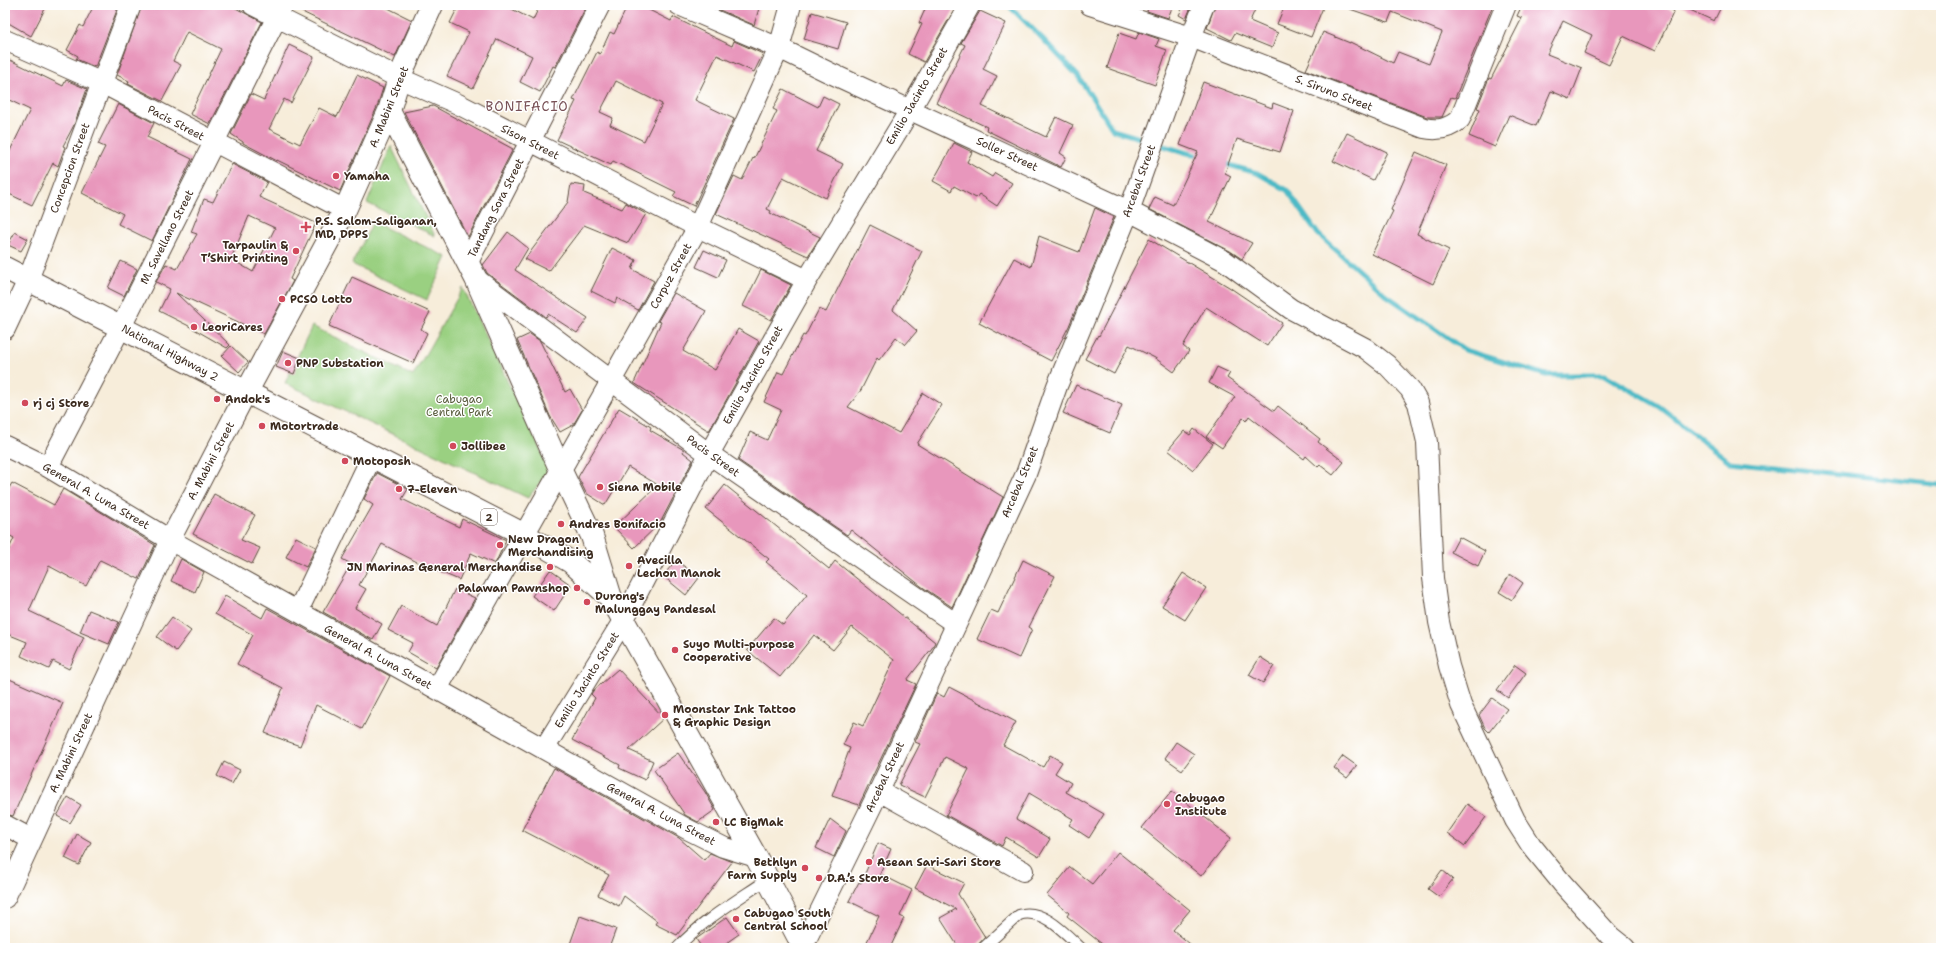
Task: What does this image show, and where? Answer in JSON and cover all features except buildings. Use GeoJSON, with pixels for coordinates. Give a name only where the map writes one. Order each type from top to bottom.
{"type":"FeatureCollection","features":[{"type":"Feature","properties":{"kind":"main road","name":"A. Mabini Street"},"geometry":{"type":"LineString","coordinates":[[246,393],[345,210],[389,111],[399,78],[432,5]]}},
{"type":"Feature","properties":{"kind":"main road"},"geometry":{"type":"LineString","coordinates":[[389,111],[472,271],[561,471],[592,536],[612,598]]}},
{"type":"Feature","properties":{"kind":"main road","name":"National Highway 2"},"geometry":{"type":"LineString","coordinates":[[5,268],[523,534],[571,562],[612,598],[756,857],[804,947]]}},
{"type":"Feature","properties":{"kind":"street","name":"Concepcion Street"},"geometry":{"type":"LineString","coordinates":[[5,329],[28,280],[130,5]]}},
{"type":"Feature","properties":{"kind":"street","name":"Sison Street"},"geometry":{"type":"LineString","coordinates":[[253,5],[280,11],[399,78],[458,104],[698,227],[807,280]]}},
{"type":"Feature","properties":{"kind":"street","name":"Tandang Sora Street"},"geometry":{"type":"LineString","coordinates":[[472,271],[530,142],[600,5]]}},
{"type":"Feature","properties":{"kind":"street","name":"Soller Street"},"geometry":{"type":"LineString","coordinates":[[679,5],[779,48],[910,110],[1129,210],[1225,261],[1291,309],[1365,348],[1387,365],[1410,389],[1418,403],[1427,442],[1433,578],[1439,622],[1449,666],[1461,705],[1515,820],[1531,845],[1562,883],[1610,936],[1625,948]]}},
{"type":"Feature","properties":{"kind":"street","name":"Corpuz Street"},"geometry":{"type":"LineString","coordinates":[[437,689],[523,534],[561,471],[698,227],[779,48],[791,5]]}},
{"type":"Feature","properties":{"kind":"street","name":"Emilio Jacinto Street"},"geometry":{"type":"LineString","coordinates":[[544,749],[624,621],[709,454],[807,280],[910,110],[970,5]]}},
{"type":"Feature","properties":{"kind":"street","name":"S. Siruno Street"},"geometry":{"type":"LineString","coordinates":[[1090,5],[1191,37],[1424,128],[1436,130],[1453,126],[1460,119],[1506,5]]}},
{"type":"Feature","properties":{"kind":"street","name":"Arcebal Street"},"geometry":{"type":"LineString","coordinates":[[804,947],[879,791],[1026,474],[1057,386],[1129,210],[1191,37],[1204,5]]}},
{"type":"Feature","properties":{"kind":"street","name":"M. Savellano Street"},"geometry":{"type":"LineString","coordinates":[[48,467],[121,327],[280,11]]}},
{"type":"Feature","properties":{"kind":"street","name":"Pacis Street"},"geometry":{"type":"LineString","coordinates":[[5,40],[102,83],[345,210]]}},
{"type":"Feature","properties":{"kind":"street","name":"Pacis Street"},"geometry":{"type":"LineString","coordinates":[[472,271],[709,454],[956,624]]}},
{"type":"Feature","properties":{"kind":"street","name":"A. Mabini Street"},"geometry":{"type":"LineString","coordinates":[[5,898],[170,540],[246,393]]}},
{"type":"Feature","properties":{"kind":"street","name":"General A. Luna Street"},"geometry":{"type":"LineString","coordinates":[[5,446],[48,467],[170,540],[687,829],[723,847],[756,857]]}},
{"type":"Feature","properties":{"kind":"street"},"geometry":{"type":"LineString","coordinates":[[298,611],[372,456]]}},
{"type":"Feature","properties":{"kind":"street"},"geometry":{"type":"LineString","coordinates":[[879,791],[1023,871]]}},
{"type":"Feature","properties":{"kind":"street"},"geometry":{"type":"LineString","coordinates":[[5,825],[31,839]]}},
{"type":"Feature","properties":{"kind":"lane"},"geometry":{"type":"LineString","coordinates":[[678,948],[691,933],[715,914],[768,879]]}},
{"type":"Feature","properties":{"kind":"lane"},"geometry":{"type":"LineString","coordinates":[[983,948],[1012,921],[1026,913],[1034,913],[1043,917],[1066,934],[1081,948]]}},
{"type":"Feature","properties":{"kind":"green space"},"geometry":{"type":"Polygon","coordinates":[[[391,146],[435,236],[367,203],[391,146]]]}},
{"type":"Feature","properties":{"kind":"green space"},"geometry":{"type":"Polygon","coordinates":[[[373,222],[447,257],[427,300],[352,264],[373,222]]]}},
{"type":"Feature","properties":{"kind":"green space","name":"Cabugao Central Park"},"geometry":{"type":"Polygon","coordinates":[[[463,288],[550,470],[528,498],[285,383],[312,326],[413,376],[463,288]]]}},
{"type":"Feature","properties":{"kind":"waterway"},"geometry":{"type":"LineString","coordinates":[[1008,5],[1078,76],[1113,130],[1150,141]]}},
{"type":"Feature","properties":{"kind":"waterway"},"geometry":{"type":"LineString","coordinates":[[1157,144],[1201,157]]}},
{"type":"Feature","properties":{"kind":"waterway"},"geometry":{"type":"LineString","coordinates":[[1222,163],[1257,173],[1287,190],[1318,234],[1386,295],[1465,350],[1546,375],[1605,375],[1660,407],[1730,462],[1941,485]]}},
{"type":"Feature","properties":{"kind":"place","name":"Yamaha"},"geometry":{"type":"Point","coordinates":[336,176]}},
{"type":"Feature","properties":{"kind":"place","name":"P.S. Salom-Saliganan, MD, DPPS"},"geometry":{"type":"Point","coordinates":[306,227]}},
{"type":"Feature","properties":{"kind":"place","name":"Tarpaulin & T’Shirt Printing"},"geometry":{"type":"Point","coordinates":[296,251]}},
{"type":"Feature","properties":{"kind":"place","name":"PCSO Lotto"},"geometry":{"type":"Point","coordinates":[282,299]}},
{"type":"Feature","properties":{"kind":"place","name":"LeoriCares"},"geometry":{"type":"Point","coordinates":[194,327]}},
{"type":"Feature","properties":{"kind":"place","name":"PNP Substation"},"geometry":{"type":"Point","coordinates":[288,363]}},
{"type":"Feature","properties":{"kind":"place","name":"Andok's"},"geometry":{"type":"Point","coordinates":[217,399]}},
{"type":"Feature","properties":{"kind":"place","name":"rj cj Store"},"geometry":{"type":"Point","coordinates":[25,403]}},
{"type":"Feature","properties":{"kind":"place","name":"Motortrade"},"geometry":{"type":"Point","coordinates":[262,426]}},
{"type":"Feature","properties":{"kind":"place","name":"Jollibee"},"geometry":{"type":"Point","coordinates":[453,446]}},
{"type":"Feature","properties":{"kind":"place","name":"Motoposh"},"geometry":{"type":"Point","coordinates":[345,461]}},
{"type":"Feature","properties":{"kind":"place","name":"Siena Mobile"},"geometry":{"type":"Point","coordinates":[600,487]}},
{"type":"Feature","properties":{"kind":"place","name":"7-Eleven"},"geometry":{"type":"Point","coordinates":[399,489]}},
{"type":"Feature","properties":{"kind":"place","name":"Andres Bonifacio"},"geometry":{"type":"Point","coordinates":[561,524]}},
{"type":"Feature","properties":{"kind":"place","name":"New Dragon Merchandising"},"geometry":{"type":"Point","coordinates":[500,545]}},
{"type":"Feature","properties":{"kind":"place","name":"Avecilla Lechon Manok"},"geometry":{"type":"Point","coordinates":[629,566]}},
{"type":"Feature","properties":{"kind":"place","name":"JN Marinas General Merchandise"},"geometry":{"type":"Point","coordinates":[550,567]}},
{"type":"Feature","properties":{"kind":"place","name":"Palawan Pawnshop"},"geometry":{"type":"Point","coordinates":[577,588]}},
{"type":"Feature","properties":{"kind":"place","name":"Durong's Malunggay Pandesal"},"geometry":{"type":"Point","coordinates":[587,602]}},
{"type":"Feature","properties":{"kind":"place","name":"Suyo Multi-purpose Cooperative"},"geometry":{"type":"Point","coordinates":[675,650]}},
{"type":"Feature","properties":{"kind":"place","name":"Moonstar Ink Tattoo & Graphic Design"},"geometry":{"type":"Point","coordinates":[665,715]}},
{"type":"Feature","properties":{"kind":"place","name":"Cabugao Institute"},"geometry":{"type":"Point","coordinates":[1167,804]}},
{"type":"Feature","properties":{"kind":"place","name":"LC BigMak"},"geometry":{"type":"Point","coordinates":[716,822]}},
{"type":"Feature","properties":{"kind":"place","name":"Asean Sari-Sari Store"},"geometry":{"type":"Point","coordinates":[869,862]}},
{"type":"Feature","properties":{"kind":"place","name":"Bethlyn Farm Supply"},"geometry":{"type":"Point","coordinates":[805,868]}},
{"type":"Feature","properties":{"kind":"place","name":"D.A.’s Store"},"geometry":{"type":"Point","coordinates":[819,878]}},
{"type":"Feature","properties":{"kind":"place","name":"Cabugao South Central School"},"geometry":{"type":"Point","coordinates":[736,919]}},
{"type":"Feature","properties":{"kind":"district","name":"BONIFACIO"},"geometry":{"type":"Point","coordinates":[527,106]}}]}
